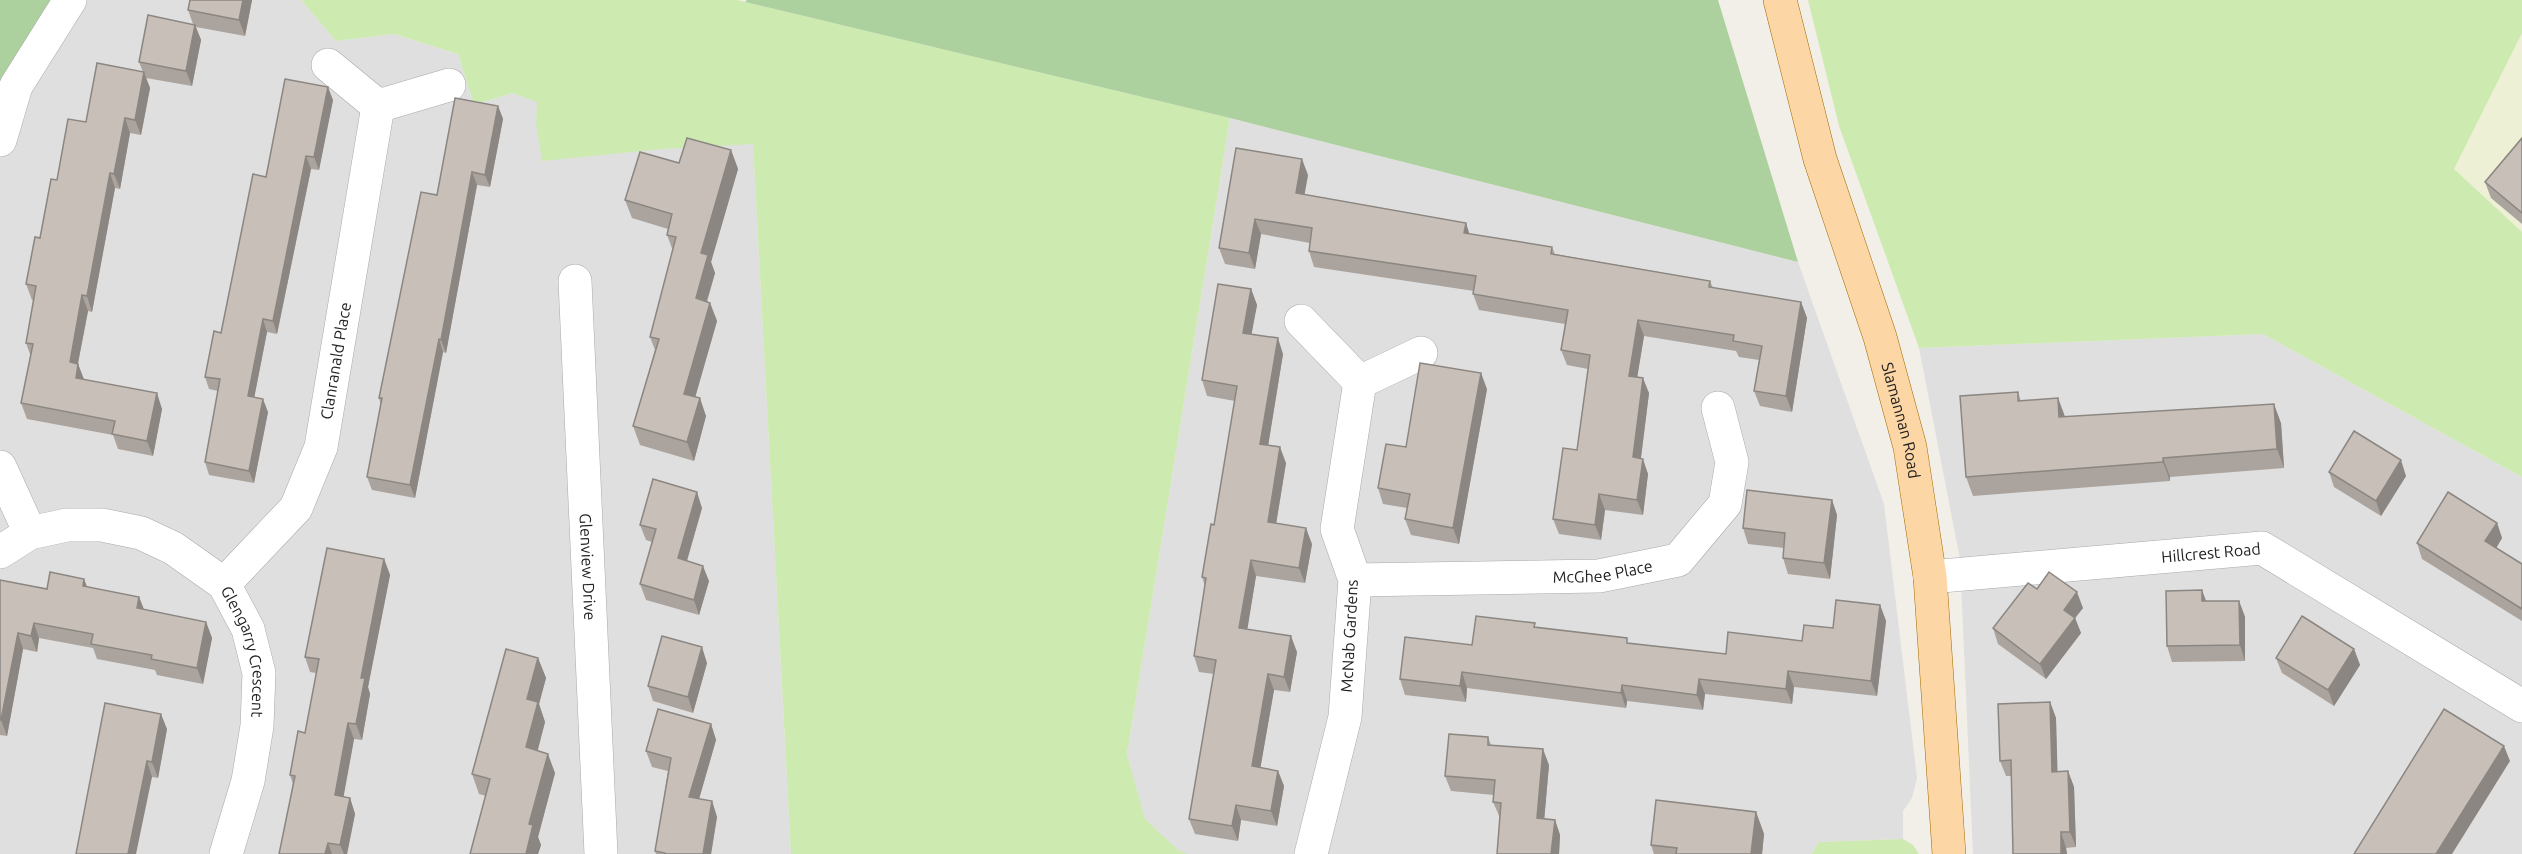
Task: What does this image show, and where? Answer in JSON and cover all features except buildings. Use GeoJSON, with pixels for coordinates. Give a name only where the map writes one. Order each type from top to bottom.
{"type":"FeatureCollection","features":[{"type":"Feature","properties":{"kind":"main road","name":"Slamannan Road"},"geometry":{"type":"LineString","coordinates":[[1780,0],[1820,159],[1880,337],[1910,447],[1930,577],[1949,854]]}},
{"type":"Feature","properties":{"kind":"street"},"geometry":{"type":"LineString","coordinates":[[0,140],[16,86],[70,0]]}},
{"type":"Feature","properties":{"kind":"street"},"geometry":{"type":"LineString","coordinates":[[328,65],[378,106],[448,85]]}},
{"type":"Feature","properties":{"kind":"street","name":"Clanranald Place"},"geometry":{"type":"LineString","coordinates":[[224,584],[296,508],[321,447],[378,106]]}},
{"type":"Feature","properties":{"kind":"street","name":"Glenview Drive"},"geometry":{"type":"LineString","coordinates":[[575,281],[601,854]]}},
{"type":"Feature","properties":{"kind":"street"},"geometry":{"type":"LineString","coordinates":[[1301,321],[1360,382],[1421,353]]}},
{"type":"Feature","properties":{"kind":"street","name":"McNab Gardens"},"geometry":{"type":"LineString","coordinates":[[1311,854],[1345,717],[1355,580],[1337,529],[1360,382]]}},
{"type":"Feature","properties":{"kind":"street","name":"McGhee Place"},"geometry":{"type":"LineString","coordinates":[[1355,580],[1599,576],[1678,560],[1725,504],[1732,462],[1718,408]]}},
{"type":"Feature","properties":{"kind":"street"},"geometry":{"type":"LineString","coordinates":[[0,467],[30,533]]}},
{"type":"Feature","properties":{"kind":"street","name":"Glengarry Crescent"},"geometry":{"type":"LineString","coordinates":[[0,552],[30,533],[67,525],[102,525],[141,533],[173,548],[224,584],[248,629],[259,673],[257,726],[248,781],[226,854]]}},
{"type":"Feature","properties":{"kind":"street","name":"Hillcrest Road"},"geometry":{"type":"LineString","coordinates":[[1930,577],[2262,548],[2522,706]]}},
{"type":"Feature","properties":{"kind":"shaded area"},"geometry":{"type":"Polygon","coordinates":[[[52,0],[301,0],[336,41],[394,34],[458,54],[474,105],[512,93],[538,102],[536,124],[662,149],[753,143],[791,854],[0,854],[0,86],[52,0]]]}},
{"type":"Feature","properties":{"kind":"shaded area"},"geometry":{"type":"Polygon","coordinates":[[[1230,118],[1798,262],[1884,504],[1917,778],[1912,798],[1903,811],[1903,839],[1819,842],[1811,854],[1179,854],[1144,819],[1127,754],[1230,118]]]}},
{"type":"Feature","properties":{"kind":"shaded area"},"geometry":{"type":"Polygon","coordinates":[[[2263,334],[2522,477],[2522,854],[1973,854],[1960,559],[1919,348],[2263,334]]]}},
{"type":"Feature","properties":{"kind":"green space"},"geometry":{"type":"Polygon","coordinates":[[[0,0],[52,0],[0,86],[0,0]]]}},
{"type":"Feature","properties":{"kind":"green space"},"geometry":{"type":"Polygon","coordinates":[[[301,0],[737,0],[1230,118],[1127,754],[1145,819],[1179,851],[1188,854],[791,854],[753,144],[662,149],[542,161],[536,124],[537,102],[512,93],[474,105],[458,54],[394,34],[336,41],[301,0]]]}},
{"type":"Feature","properties":{"kind":"green space"},"geometry":{"type":"Polygon","coordinates":[[[747,0],[1718,0],[1798,262],[1230,118],[745,2],[747,0]]]}},
{"type":"Feature","properties":{"kind":"green space"},"geometry":{"type":"Polygon","coordinates":[[[1808,0],[2522,0],[2522,33],[2454,169],[2522,232],[2522,477],[2263,334],[1919,348],[1839,126],[1808,0]]]}},
{"type":"Feature","properties":{"kind":"green space"},"geometry":{"type":"Polygon","coordinates":[[[2522,33],[2522,232],[2454,169],[2522,33]]]}},
{"type":"Feature","properties":{"kind":"green space"},"geometry":{"type":"Polygon","coordinates":[[[1903,839],[1913,845],[1919,854],[1811,854],[1819,842],[1903,839]]]}}]}
